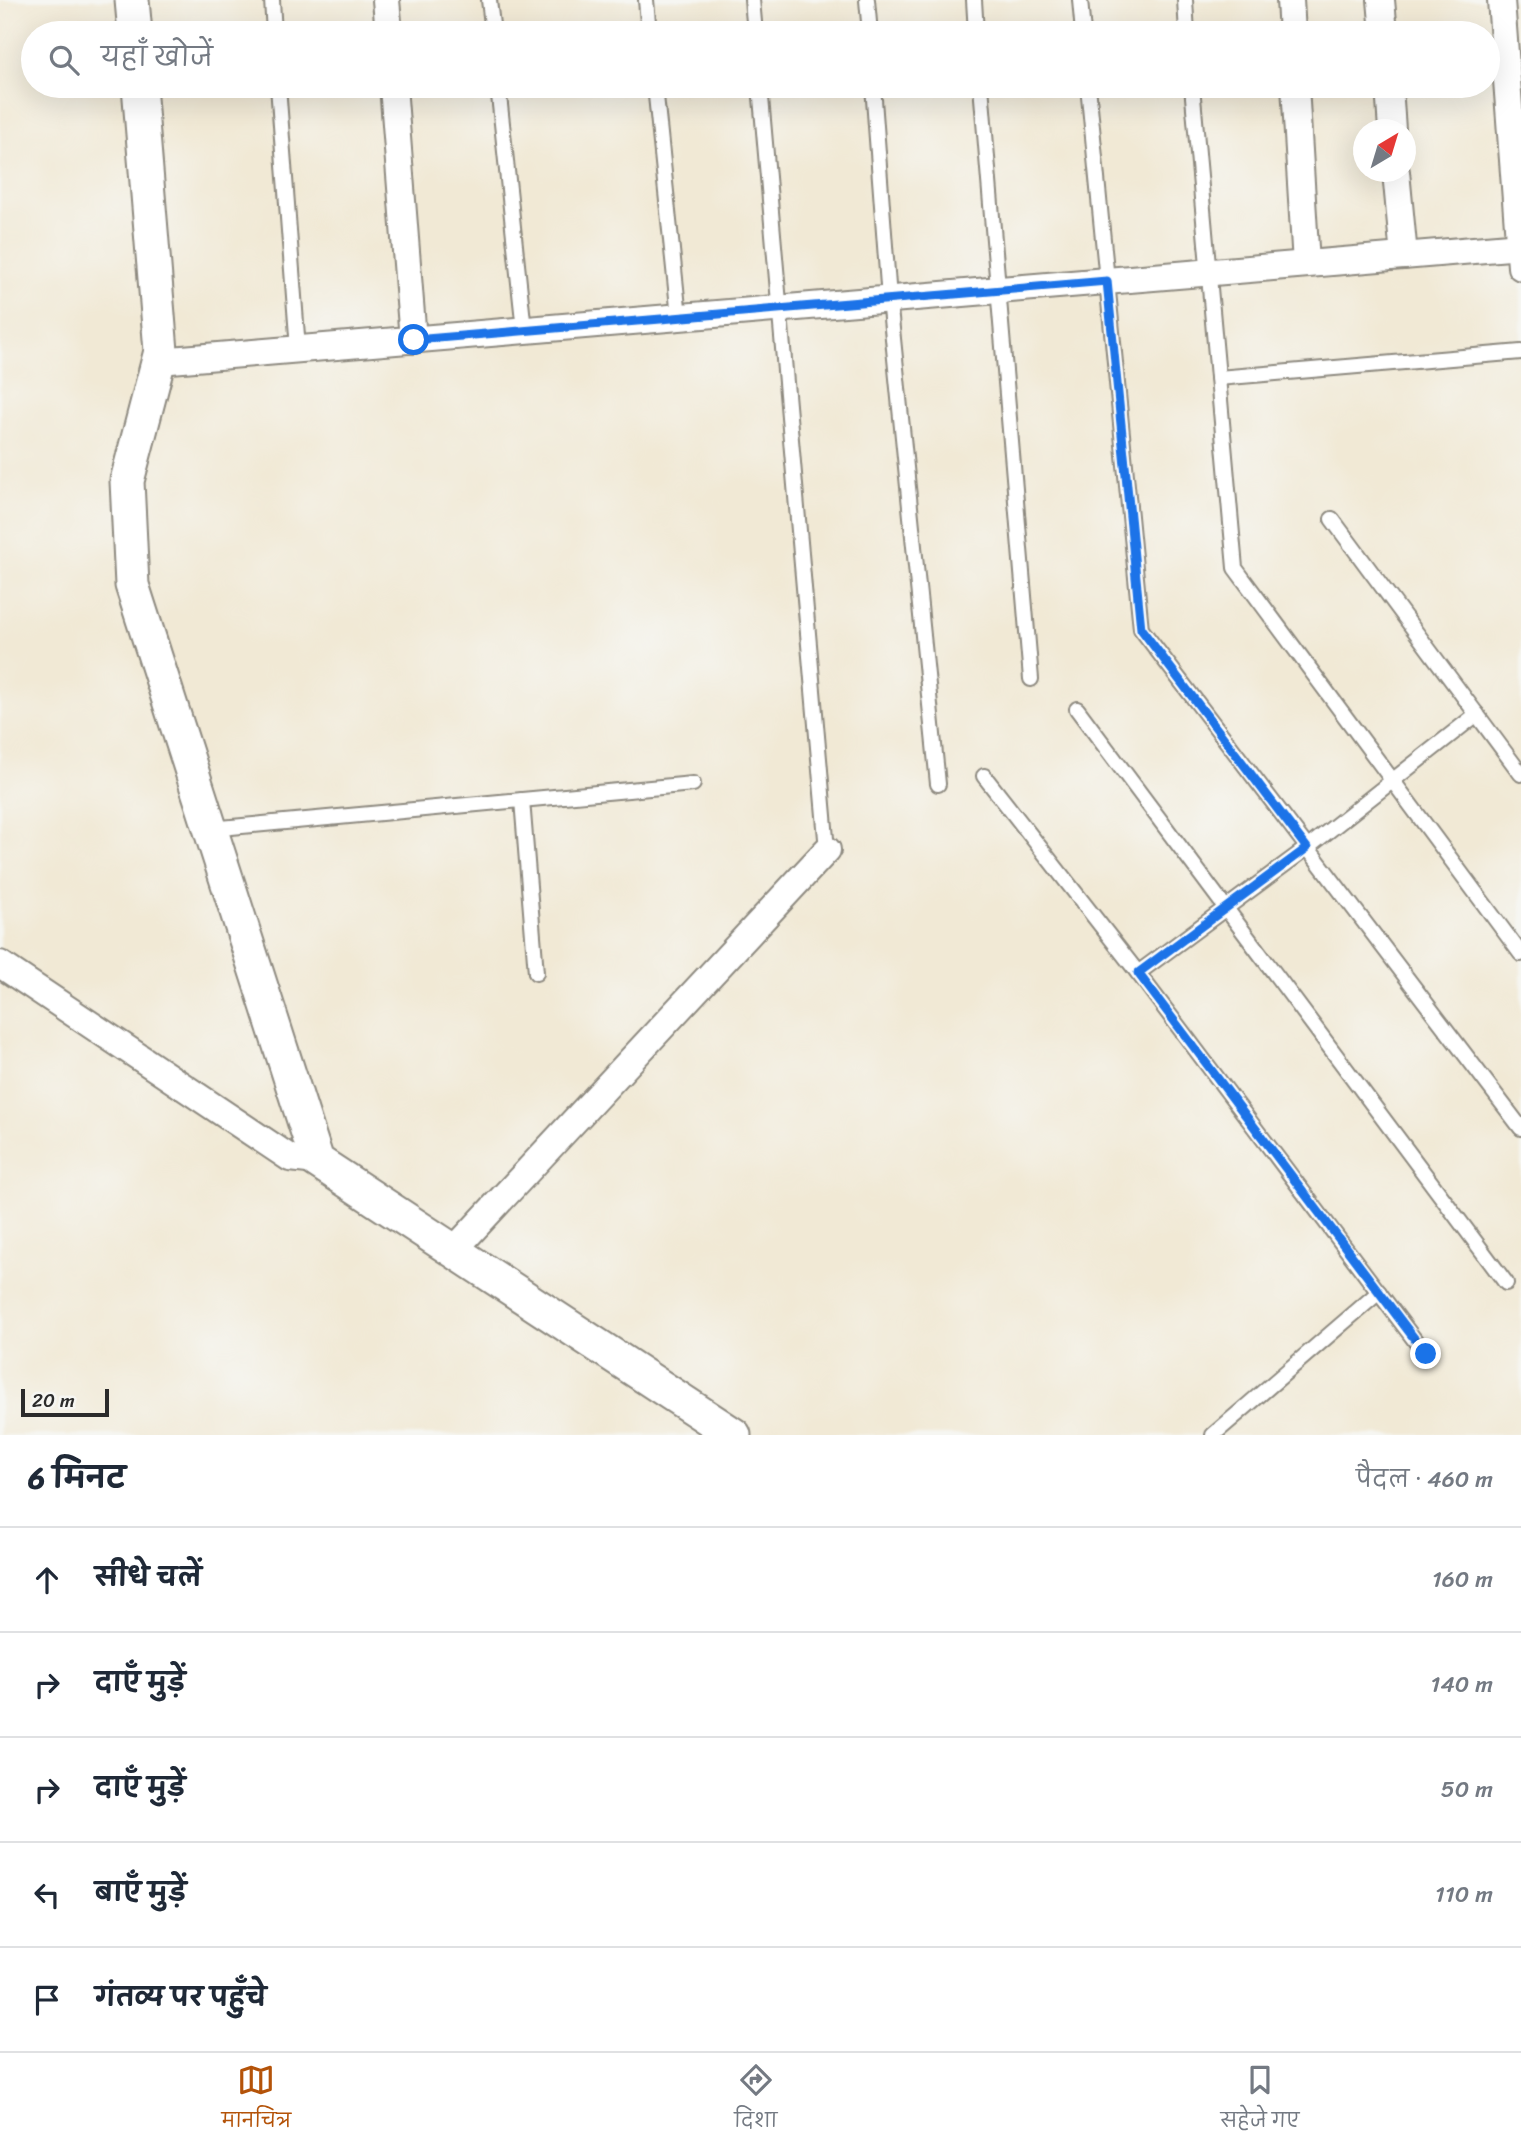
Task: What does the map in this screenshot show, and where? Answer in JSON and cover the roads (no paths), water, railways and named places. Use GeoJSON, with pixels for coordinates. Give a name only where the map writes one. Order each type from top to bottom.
{"type":"FeatureCollection","features":[{"type":"Feature","properties":{"kind":"street"},"geometry":{"type":"LineString","coordinates":[[132,0],[134,21]]}},
{"type":"Feature","properties":{"kind":"street"},"geometry":{"type":"LineString","coordinates":[[386,0],[388,21]]}},
{"type":"Feature","properties":{"kind":"street"},"geometry":{"type":"LineString","coordinates":[[1290,0],[1291,21]]}},
{"type":"Feature","properties":{"kind":"street"},"geometry":{"type":"LineString","coordinates":[[1381,0],[1383,21]]}},
{"type":"Feature","properties":{"kind":"street"},"geometry":{"type":"LineString","coordinates":[[159,361],[1404,256],[1520,253],[1502,0]]}},
{"type":"Feature","properties":{"kind":"street"},"geometry":{"type":"LineString","coordinates":[[140,98],[161,351],[127,481],[132,585],[317,1161]]}},
{"type":"Feature","properties":{"kind":"street"},"geometry":{"type":"LineString","coordinates":[[394,98],[414,340]]}},
{"type":"Feature","properties":{"kind":"street"},"geometry":{"type":"LineString","coordinates":[[1296,98],[1306,264]]}},
{"type":"Feature","properties":{"kind":"street"},"geometry":{"type":"LineString","coordinates":[[1389,98],[1391,119]]}},
{"type":"Feature","properties":{"kind":"street"},"geometry":{"type":"LineString","coordinates":[[1397,182],[1404,256]]}},
{"type":"Feature","properties":{"kind":"street"},"geometry":{"type":"LineString","coordinates":[[453,1251],[827,850]]}},
{"type":"Feature","properties":{"kind":"street"},"geometry":{"type":"LineString","coordinates":[[0,964],[290,1158],[317,1161],[734,1435]]}},
{"type":"Feature","properties":{"kind":"lane"},"geometry":{"type":"LineString","coordinates":[[272,0],[273,21]]}},
{"type":"Feature","properties":{"kind":"lane"},"geometry":{"type":"LineString","coordinates":[[489,0],[492,21]]}},
{"type":"Feature","properties":{"kind":"lane"},"geometry":{"type":"LineString","coordinates":[[646,0],[648,21]]}},
{"type":"Feature","properties":{"kind":"lane"},"geometry":{"type":"LineString","coordinates":[[752,0],[754,21]]}},
{"type":"Feature","properties":{"kind":"lane"},"geometry":{"type":"LineString","coordinates":[[867,0],[869,21]]}},
{"type":"Feature","properties":{"kind":"lane"},"geometry":{"type":"LineString","coordinates":[[974,0],[975,21]]}},
{"type":"Feature","properties":{"kind":"lane"},"geometry":{"type":"LineString","coordinates":[[1080,0],[1082,21]]}},
{"type":"Feature","properties":{"kind":"lane"},"geometry":{"type":"LineString","coordinates":[[1185,0],[1187,21]]}},
{"type":"Feature","properties":{"kind":"lane"},"geometry":{"type":"LineString","coordinates":[[279,98],[298,349]]}},
{"type":"Feature","properties":{"kind":"lane"},"geometry":{"type":"LineString","coordinates":[[499,98],[524,330]]}},
{"type":"Feature","properties":{"kind":"lane"},"geometry":{"type":"LineString","coordinates":[[656,98],[680,317]]}},
{"type":"Feature","properties":{"kind":"lane"},"geometry":{"type":"LineString","coordinates":[[761,98],[827,850]]}},
{"type":"Feature","properties":{"kind":"lane"},"geometry":{"type":"LineString","coordinates":[[874,98],[889,299],[937,785]]}},
{"type":"Feature","properties":{"kind":"lane"},"geometry":{"type":"LineString","coordinates":[[982,98],[1031,679]]}},
{"type":"Feature","properties":{"kind":"lane"},"geometry":{"type":"LineString","coordinates":[[1089,98],[1141,629],[1521,1128]]}},
{"type":"Feature","properties":{"kind":"lane"},"geometry":{"type":"LineString","coordinates":[[1193,98],[1235,568],[1521,954]]}},
{"type":"Feature","properties":{"kind":"lane"},"geometry":{"type":"LineString","coordinates":[[1218,378],[1521,352]]}},
{"type":"Feature","properties":{"kind":"lane"},"geometry":{"type":"LineString","coordinates":[[1332,519],[1521,774]]}},
{"type":"Feature","properties":{"kind":"lane"},"geometry":{"type":"LineString","coordinates":[[1077,709],[1506,1283]]}},
{"type":"Feature","properties":{"kind":"lane"},"geometry":{"type":"LineString","coordinates":[[1138,973],[1307,848],[1477,714]]}},
{"type":"Feature","properties":{"kind":"lane"},"geometry":{"type":"LineString","coordinates":[[984,776],[1138,973],[1426,1354]]}},
{"type":"Feature","properties":{"kind":"lane"},"geometry":{"type":"LineString","coordinates":[[210,829],[692,784]]}},
{"type":"Feature","properties":{"kind":"lane"},"geometry":{"type":"LineString","coordinates":[[522,800],[536,974]]}},
{"type":"Feature","properties":{"kind":"lane"},"geometry":{"type":"LineString","coordinates":[[1213,1435],[1379,1292]]}}]}
